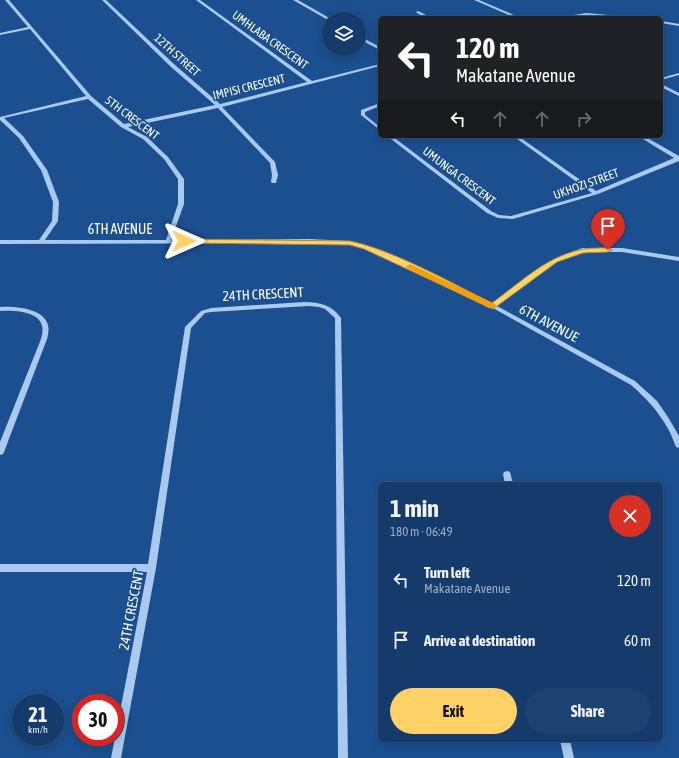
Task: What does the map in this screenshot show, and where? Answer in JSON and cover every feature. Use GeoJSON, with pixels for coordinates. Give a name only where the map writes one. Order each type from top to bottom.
{"type":"FeatureCollection","features":[{"type":"Feature","properties":{"kind":"street","name":"5TH CRESCENT"},"geometry":{"type":"LineString","coordinates":[[7,0],[89,97],[123,126],[145,138],[166,158],[181,179],[181,204],[168,241]]}},
{"type":"Feature","properties":{"kind":"street","name":"12TH STREET"},"geometry":{"type":"LineString","coordinates":[[104,0],[172,66],[219,106],[273,163],[275,175],[274,182]]}},
{"type":"Feature","properties":{"kind":"street","name":"UMHLABA CRESCENT"},"geometry":{"type":"LineString","coordinates":[[198,0],[310,82]]}},
{"type":"Feature","properties":{"kind":"street"},"geometry":{"type":"LineString","coordinates":[[296,0],[322,15]]}},
{"type":"Feature","properties":{"kind":"street"},"geometry":{"type":"LineString","coordinates":[[476,0],[514,16]]}},
{"type":"Feature","properties":{"kind":"street"},"geometry":{"type":"LineString","coordinates":[[418,12],[426,16]]}},
{"type":"Feature","properties":{"kind":"street"},"geometry":{"type":"LineString","coordinates":[[572,16],[586,14],[610,16]]}},
{"type":"Feature","properties":{"kind":"street"},"geometry":{"type":"LineString","coordinates":[[663,22],[679,24]]}},
{"type":"Feature","properties":{"kind":"street"},"geometry":{"type":"LineString","coordinates":[[0,34],[30,28]]}},
{"type":"Feature","properties":{"kind":"street"},"geometry":{"type":"LineString","coordinates":[[366,41],[378,48]]}},
{"type":"Feature","properties":{"kind":"street","name":"IMPISI CRESCENT"},"geometry":{"type":"LineString","coordinates":[[123,126],[219,106],[378,65]]}},
{"type":"Feature","properties":{"kind":"street"},"geometry":{"type":"LineString","coordinates":[[663,78],[679,74]]}},
{"type":"Feature","properties":{"kind":"street"},"geometry":{"type":"LineString","coordinates":[[663,86],[679,95]]}},
{"type":"Feature","properties":{"kind":"street","name":"5TH CRESCENT"},"geometry":{"type":"LineString","coordinates":[[0,118],[89,97]]}},
{"type":"Feature","properties":{"kind":"street"},"geometry":{"type":"LineString","coordinates":[[378,105],[363,111],[363,115],[378,127]]}},
{"type":"Feature","properties":{"kind":"street"},"geometry":{"type":"LineString","coordinates":[[0,118],[21,137],[44,170],[56,202],[56,222],[41,242]]}},
{"type":"Feature","properties":{"kind":"street","name":"UMUNGA CRESCENT"},"geometry":{"type":"LineString","coordinates":[[392,138],[489,212],[498,216]]}},
{"type":"Feature","properties":{"kind":"street"},"geometry":{"type":"LineString","coordinates":[[518,138],[596,193]]}},
{"type":"Feature","properties":{"kind":"street"},"geometry":{"type":"LineString","coordinates":[[644,138],[679,158]]}},
{"type":"Feature","properties":{"kind":"street","name":"UKHOZI STREET"},"geometry":{"type":"LineString","coordinates":[[498,216],[511,218],[596,193],[679,158]]}},
{"type":"Feature","properties":{"kind":"street","name":"6TH AVENUE"},"geometry":{"type":"LineString","coordinates":[[0,242],[168,241],[350,243],[367,247],[493,306],[612,370],[648,396],[666,418],[679,445]]}},
{"type":"Feature","properties":{"kind":"street"},"geometry":{"type":"LineString","coordinates":[[493,306],[554,261],[582,250],[622,250],[679,259]]}},
{"type":"Feature","properties":{"kind":"street","name":"24TH CRESCENT"},"geometry":{"type":"LineString","coordinates":[[116,758],[152,568],[188,327],[204,312],[211,310],[304,304],[319,304],[332,309],[338,318],[343,758]]}},
{"type":"Feature","properties":{"kind":"street"},"geometry":{"type":"LineString","coordinates":[[0,308],[14,308],[31,312],[42,318],[46,326],[44,339],[0,452]]}},
{"type":"Feature","properties":{"kind":"street"},"geometry":{"type":"LineString","coordinates":[[507,474],[509,482]]}},
{"type":"Feature","properties":{"kind":"street"},"geometry":{"type":"LineString","coordinates":[[0,568],[152,568]]}},
{"type":"Feature","properties":{"kind":"street"},"geometry":{"type":"LineString","coordinates":[[565,742],[569,758]]}},
{"type":"Feature","properties":{"kind":"slow traffic"},"geometry":{"type":"LineString","coordinates":[[410,267],[492,306]]}},
{"type":"Feature","properties":{"kind":"route"},"geometry":{"type":"LineString","coordinates":[[184,241],[309,241],[350,243],[367,247],[388,256],[493,306],[554,261],[582,250],[608,250]]}}]}
